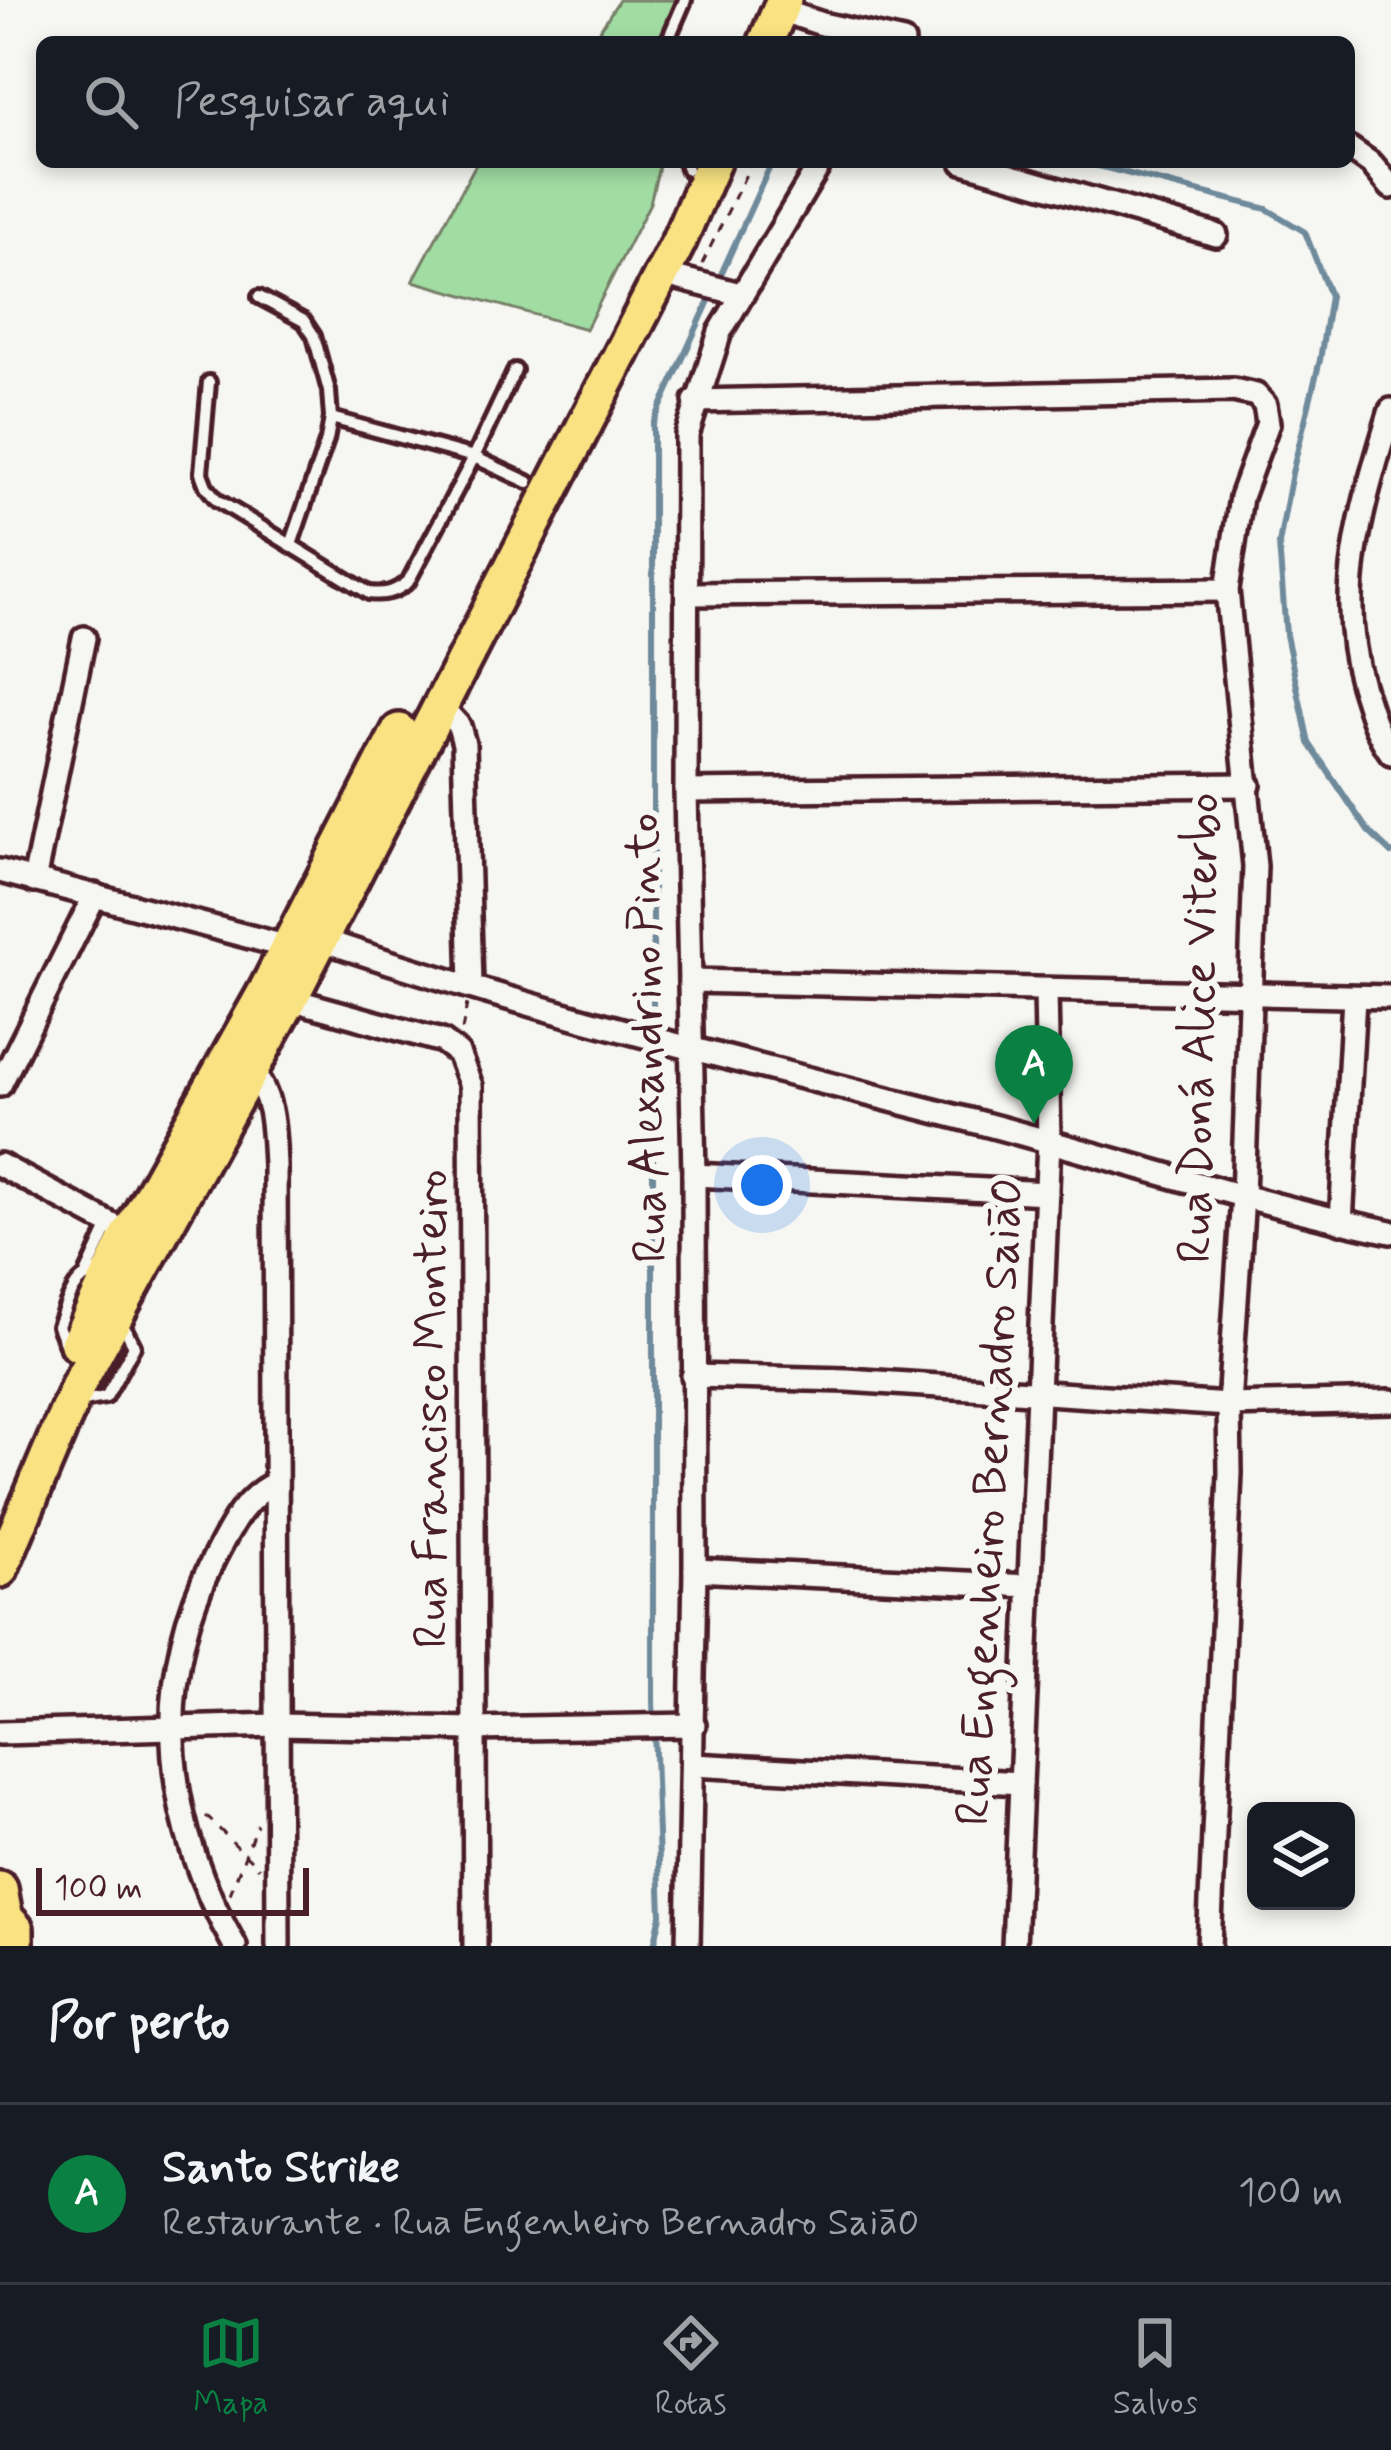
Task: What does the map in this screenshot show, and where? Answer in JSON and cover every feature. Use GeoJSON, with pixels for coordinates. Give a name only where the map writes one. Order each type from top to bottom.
{"type":"FeatureCollection","features":[{"type":"Feature","properties":{"kind":"main road"},"geometry":{"type":"LineString","coordinates":[[748,36],[775,3]]}},
{"type":"Feature","properties":{"kind":"main road"},"geometry":{"type":"LineString","coordinates":[[767,36],[775,3]]}},
{"type":"Feature","properties":{"kind":"main road"},"geometry":{"type":"LineString","coordinates":[[0,1515],[72,1379],[160,1242],[290,999],[303,943],[528,482],[692,168]]}},
{"type":"Feature","properties":{"kind":"main road"},"geometry":{"type":"LineString","coordinates":[[1,1564],[49,1448],[100,1270],[120,1228],[303,943],[677,278],[693,168]]}},
{"type":"Feature","properties":{"kind":"street"},"geometry":{"type":"LineString","coordinates":[[775,3],[822,24],[876,36]]}},
{"type":"Feature","properties":{"kind":"street"},"geometry":{"type":"LineString","coordinates":[[1355,152],[1391,187]]}},
{"type":"Feature","properties":{"kind":"street","name":"Rua Alexandrino Pinto"},"geometry":{"type":"LineString","coordinates":[[688,1946],[695,1570],[694,1175],[682,1045],[691,981],[686,791],[687,435],[720,332],[816,168]]}},
{"type":"Feature","properties":{"kind":"street"},"geometry":{"type":"LineString","coordinates":[[984,168],[1216,235]]}},
{"type":"Feature","properties":{"kind":"street"},"geometry":{"type":"LineString","coordinates":[[677,278],[740,294]]}},
{"type":"Feature","properties":{"kind":"street","name":"Rua Doná Alice Viterbo"},"geometry":{"type":"LineString","coordinates":[[695,400],[1233,390],[1256,395],[1265,405],[1268,423],[1241,497],[1228,590],[1255,866],[1210,1946]]}},
{"type":"Feature","properties":{"kind":"street"},"geometry":{"type":"LineString","coordinates":[[1391,410],[1366,494],[1349,577],[1354,656],[1376,733],[1391,753]]}},
{"type":"Feature","properties":{"kind":"street"},"geometry":{"type":"LineString","coordinates":[[688,594],[1228,590]]}},
{"type":"Feature","properties":{"kind":"street"},"geometry":{"type":"LineString","coordinates":[[34,881],[84,638]]}},
{"type":"Feature","properties":{"kind":"street"},"geometry":{"type":"LineString","coordinates":[[439,704],[459,726],[464,744],[471,985]]}},
{"type":"Feature","properties":{"kind":"street"},"geometry":{"type":"LineString","coordinates":[[686,791],[1249,785]]}},
{"type":"Feature","properties":{"kind":"street"},"geometry":{"type":"LineString","coordinates":[[0,872],[471,985],[1243,1196],[1391,1232]]}},
{"type":"Feature","properties":{"kind":"street"},"geometry":{"type":"LineString","coordinates":[[0,1085],[95,896]]}},
{"type":"Feature","properties":{"kind":"street"},"geometry":{"type":"LineString","coordinates":[[691,981],[1391,998]]}},
{"type":"Feature","properties":{"kind":"street","name":"Rua Engenheiro Bernadro Saiā0"},"geometry":{"type":"LineString","coordinates":[[1014,1946],[1049,1141],[1046,991]]}},
{"type":"Feature","properties":{"kind":"street"},"geometry":{"type":"LineString","coordinates":[[1341,1222],[1354,998]]}},
{"type":"Feature","properties":{"kind":"street"},"geometry":{"type":"LineString","coordinates":[[290,999],[435,1038],[458,1053]]}},
{"type":"Feature","properties":{"kind":"street","name":"Rua Francisco Monteiro"},"geometry":{"type":"LineString","coordinates":[[458,1053],[471,1086],[473,1145],[475,1946]]}},
{"type":"Feature","properties":{"kind":"street"},"geometry":{"type":"LineString","coordinates":[[251,1069],[266,1088],[272,1107],[275,1166],[278,1946]]}},
{"type":"Feature","properties":{"kind":"street"},"geometry":{"type":"LineString","coordinates":[[0,1165],[120,1228]]}},
{"type":"Feature","properties":{"kind":"street"},"geometry":{"type":"LineString","coordinates":[[694,1175],[1047,1193]]}},
{"type":"Feature","properties":{"kind":"street"},"geometry":{"type":"LineString","coordinates":[[693,1376],[847,1380],[1229,1405],[1391,1402]]}},
{"type":"Feature","properties":{"kind":"street"},"geometry":{"type":"LineString","coordinates":[[235,1946],[203,1885],[175,1785],[170,1729],[174,1678],[191,1607],[238,1516],[257,1493],[276,1483]]}},
{"type":"Feature","properties":{"kind":"street"},"geometry":{"type":"LineString","coordinates":[[695,1570],[1029,1586]]}},
{"type":"Feature","properties":{"kind":"street"},"geometry":{"type":"LineString","coordinates":[[0,1733],[277,1725],[474,1729],[694,1725]]}},
{"type":"Feature","properties":{"kind":"street"},"geometry":{"type":"LineString","coordinates":[[693,1765],[1021,1783]]}},
{"type":"Feature","properties":{"kind":"lane"},"geometry":{"type":"LineString","coordinates":[[670,36],[685,0]]}},
{"type":"Feature","properties":{"kind":"lane"},"geometry":{"type":"LineString","coordinates":[[259,297],[304,322],[314,336],[329,391],[331,418],[291,545]]}},
{"type":"Feature","properties":{"kind":"lane"},"geometry":{"type":"LineString","coordinates":[[209,382],[201,473],[217,500],[369,592],[396,591],[408,582],[514,370]]}},
{"type":"Feature","properties":{"kind":"lane"},"geometry":{"type":"LineString","coordinates":[[331,418],[474,457],[528,482]]}},
{"type":"Feature","properties":{"kind":"path"},"geometry":{"type":"LineString","coordinates":[[677,278],[748,168]]}},
{"type":"Feature","properties":{"kind":"path"},"geometry":{"type":"LineString","coordinates":[[458,1053],[471,985]]}},
{"type":"Feature","properties":{"kind":"path"},"geometry":{"type":"LineString","coordinates":[[203,1813],[278,1887]]}},
{"type":"Feature","properties":{"kind":"path"},"geometry":{"type":"LineString","coordinates":[[220,1919],[261,1814]]}},
{"type":"Feature","properties":{"kind":"green space"},"geometry":{"type":"Polygon","coordinates":[[[619,0],[679,0],[666,36],[596,36],[619,0]]]}},
{"type":"Feature","properties":{"kind":"green space"},"geometry":{"type":"Polygon","coordinates":[[[474,168],[659,168],[650,203],[586,329],[413,281],[474,168]]]}},
{"type":"Feature","properties":{"kind":"waterway"},"geometry":{"type":"LineString","coordinates":[[722,272],[769,168]]}},
{"type":"Feature","properties":{"kind":"waterway"},"geometry":{"type":"LineString","coordinates":[[1106,168],[1267,209],[1305,232],[1330,296],[1279,544],[1286,635],[1309,743],[1368,831],[1391,853]]}},
{"type":"Feature","properties":{"kind":"waterway"},"geometry":{"type":"LineString","coordinates":[[653,1032],[653,424],[708,303]]}},
{"type":"Feature","properties":{"kind":"waterway"},"geometry":{"type":"LineString","coordinates":[[653,1045],[653,1701],[661,1915],[654,1946]]}},
{"type":"Feature","properties":{"kind":"place","name":"Santo Strike"},"geometry":{"type":"Point","coordinates":[1034,1124]}}]}
